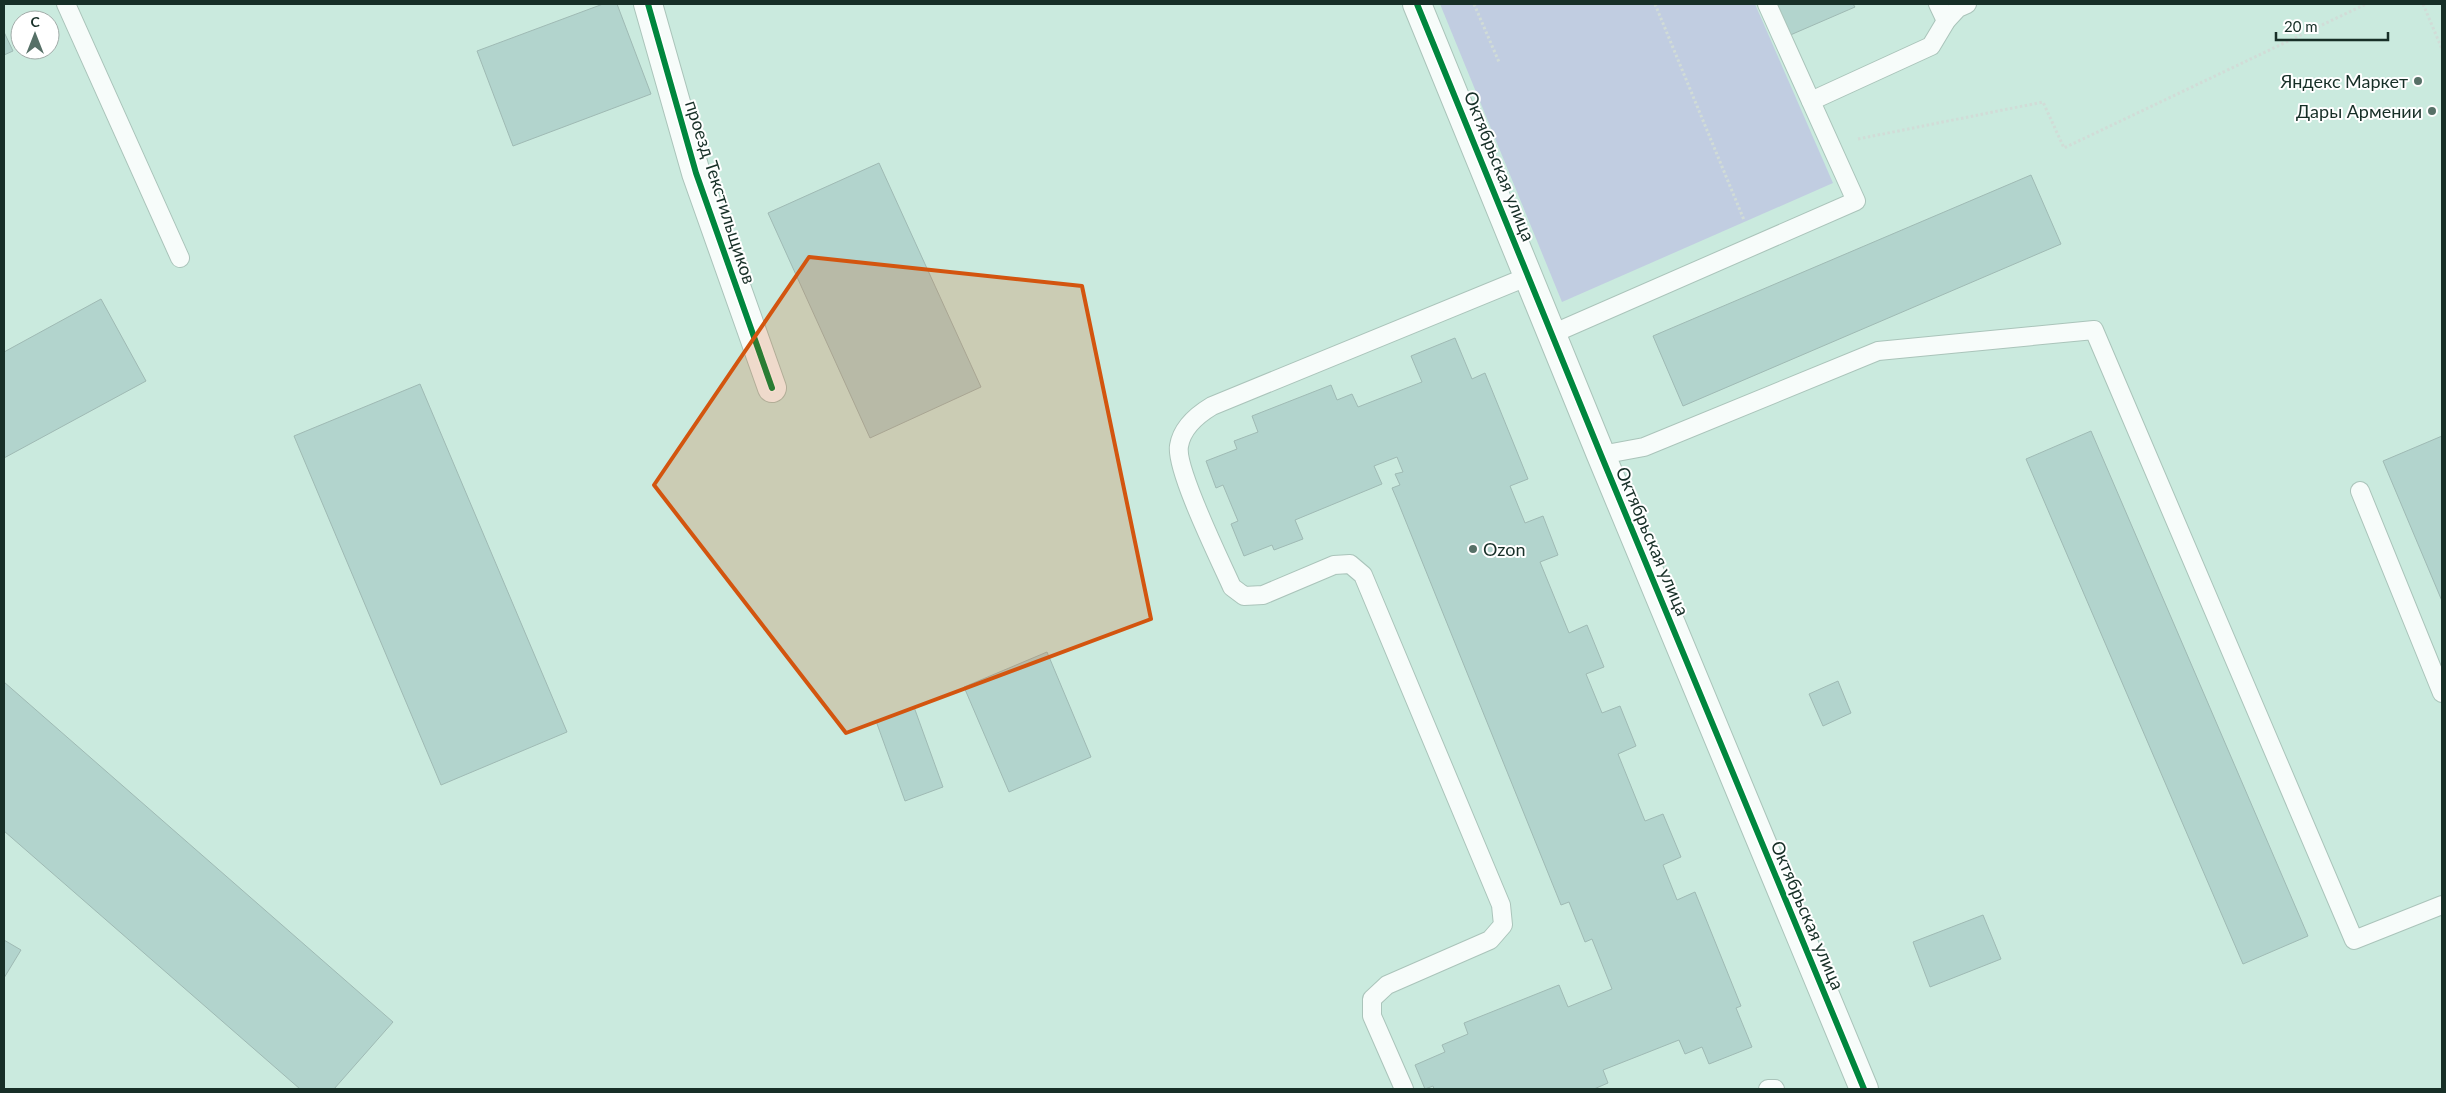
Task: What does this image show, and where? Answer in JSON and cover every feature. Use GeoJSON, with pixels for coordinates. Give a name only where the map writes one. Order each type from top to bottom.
{"type":"FeatureCollection","features":[{"type":"Feature","properties":{"kind":"street","name":"проезд Текстильщиков"},"geometry":{"type":"LineString","coordinates":[[648,4],[696,173],[772,388]]}},
{"type":"Feature","properties":{"kind":"street","name":"Октябрьская улица"},"geometry":{"type":"LineString","coordinates":[[1417,4],[1601,455],[1864,1089]]}},
{"type":"Feature","properties":{"kind":"lane"},"geometry":{"type":"LineString","coordinates":[[66,4],[180,258]]}},
{"type":"Feature","properties":{"kind":"lane"},"geometry":{"type":"LineString","coordinates":[[1552,334],[1856,201],[1767,4]]}},
{"type":"Feature","properties":{"kind":"lane"},"geometry":{"type":"LineString","coordinates":[[1938,4],[1946,21]]}},
{"type":"Feature","properties":{"kind":"lane"},"geometry":{"type":"LineString","coordinates":[[1811,101],[1931,46],[1946,21],[1958,8],[1967,4]]}},
{"type":"Feature","properties":{"kind":"lane"},"geometry":{"type":"LineString","coordinates":[[1404,1089],[1372,1016],[1372,999],[1387,985],[1490,940],[1503,925],[1501,905],[1363,575],[1350,564],[1334,565],[1263,595],[1244,596],[1232,587],[1183,472],[1179,446],[1187,427],[1198,414],[1212,406],[1529,276]]}},
{"type":"Feature","properties":{"kind":"lane"},"geometry":{"type":"LineString","coordinates":[[1601,455],[1644,447],[1878,351],[2094,330],[2354,940],[2442,906]]}},
{"type":"Feature","properties":{"kind":"lane"},"geometry":{"type":"LineString","coordinates":[[2360,491],[2442,693]]}},
{"type":"Feature","properties":{"kind":"lane"},"geometry":{"type":"LineString","coordinates":[[1768,1089],[1775,1089]]}},
{"type":"Feature","properties":{"kind":"path"},"geometry":{"type":"LineString","coordinates":[[1474,4],[1499,62]]}},
{"type":"Feature","properties":{"kind":"path"},"geometry":{"type":"LineString","coordinates":[[1655,4],[1754,246]]}},
{"type":"Feature","properties":{"kind":"path"},"geometry":{"type":"LineString","coordinates":[[1831,144],[2043,102],[2064,148],[2366,4]]}},
{"type":"Feature","properties":{"kind":"path"},"geometry":{"type":"LineString","coordinates":[[2423,4],[2442,48]]}},
{"type":"Feature","properties":{"kind":"highlighted area"},"geometry":{"type":"Polygon","coordinates":[[[809,257],[1082,286],[1151,619],[846,733],[654,485],[809,257]]]}},
{"type":"Feature","properties":{"kind":"shaded area"},"geometry":{"type":"Polygon","coordinates":[[[1440,4],[1755,4],[1833,183],[1562,302],[1440,4]]]}},
{"type":"Feature","properties":{"kind":"building"},"geometry":{"type":"Polygon","coordinates":[[[603,4],[617,4],[651,94],[513,146],[477,51],[603,4]]]}},
{"type":"Feature","properties":{"kind":"building"},"geometry":{"type":"Polygon","coordinates":[[[1774,4],[1853,4],[1855,7],[1788,36],[1774,4]]]}},
{"type":"Feature","properties":{"kind":"building"},"geometry":{"type":"Polygon","coordinates":[[[4,32],[10,45],[10,52],[4,55],[4,32]]]}},
{"type":"Feature","properties":{"kind":"building"},"geometry":{"type":"Polygon","coordinates":[[[879,163],[981,387],[870,438],[768,213],[879,163]]]}},
{"type":"Feature","properties":{"kind":"building"},"geometry":{"type":"Polygon","coordinates":[[[2031,175],[2061,244],[1683,406],[1653,336],[2031,175]]]}},
{"type":"Feature","properties":{"kind":"building"},"geometry":{"type":"Polygon","coordinates":[[[101,299],[146,381],[4,458],[4,352],[101,299]]]}},
{"type":"Feature","properties":{"kind":"building"},"geometry":{"type":"Polygon","coordinates":[[[1455,338],[1472,379],[1485,373],[1528,479],[1510,486],[1525,523],[1543,516],[1558,555],[1540,562],[1569,633],[1587,625],[1604,667],[1586,674],[1602,713],[1620,706],[1636,746],[1618,754],[1645,821],[1663,814],[1681,857],[1663,865],[1677,900],[1695,892],[1741,1006],[1736,1008],[1752,1047],[1709,1064],[1702,1047],[1685,1054],[1679,1040],[1603,1070],[1608,1083],[1594,1089],[1434,1089],[1433,1086],[1425,1089],[1415,1065],[1445,1052],[1442,1045],[1468,1034],[1464,1023],[1559,985],[1568,1007],[1612,989],[1592,939],[1585,942],[1569,902],[1561,905],[1392,488],[1400,485],[1395,474],[1403,472],[1397,457],[1374,466],[1382,484],[1295,520],[1303,539],[1274,550],[1272,545],[1244,556],[1231,524],[1238,521],[1223,485],[1216,488],[1206,461],[1237,449],[1234,441],[1258,432],[1252,416],[1331,385],[1337,400],[1352,394],[1358,407],[1422,382],[1411,356],[1455,338]]]}},
{"type":"Feature","properties":{"kind":"building"},"geometry":{"type":"Polygon","coordinates":[[[420,384],[567,732],[441,785],[294,436],[420,384]]]}},
{"type":"Feature","properties":{"kind":"building"},"geometry":{"type":"Polygon","coordinates":[[[2091,431],[2308,936],[2243,964],[2026,459],[2091,431]]]}},
{"type":"Feature","properties":{"kind":"building"},"geometry":{"type":"Polygon","coordinates":[[[2442,436],[2442,601],[2383,461],[2442,436]]]}},
{"type":"Feature","properties":{"kind":"building"},"geometry":{"type":"Polygon","coordinates":[[[1047,652],[1091,757],[1009,792],[964,687],[1047,652]]]}},
{"type":"Feature","properties":{"kind":"building"},"geometry":{"type":"Polygon","coordinates":[[[1838,681],[1851,713],[1823,726],[1809,694],[1838,681]]]}},
{"type":"Feature","properties":{"kind":"building"},"geometry":{"type":"Polygon","coordinates":[[[4,682],[393,1022],[334,1089],[300,1089],[4,831],[4,682]]]}},
{"type":"Feature","properties":{"kind":"building"},"geometry":{"type":"Polygon","coordinates":[[[914,707],[943,787],[905,801],[876,721],[914,707]]]}},
{"type":"Feature","properties":{"kind":"building"},"geometry":{"type":"Polygon","coordinates":[[[1983,915],[2001,959],[1930,987],[1913,942],[1983,915]]]}},
{"type":"Feature","properties":{"kind":"building"},"geometry":{"type":"Polygon","coordinates":[[[4,940],[21,950],[4,978],[4,940]]]}},
{"type":"Feature","properties":{"kind":"cycle path"},"geometry":{"type":"LineString","coordinates":[[648,4],[696,173],[772,388]]}},
{"type":"Feature","properties":{"kind":"cycle path"},"geometry":{"type":"LineString","coordinates":[[1417,4],[1601,455],[1864,1089]]}},
{"type":"Feature","properties":{"kind":"place","name":"Яндекс Маркет"},"geometry":{"type":"Point","coordinates":[2418,81]}},
{"type":"Feature","properties":{"kind":"place","name":"Дары Армении"},"geometry":{"type":"Point","coordinates":[2432,111]}},
{"type":"Feature","properties":{"kind":"place","name":"Ozon"},"geometry":{"type":"Point","coordinates":[1473,549]}}]}
